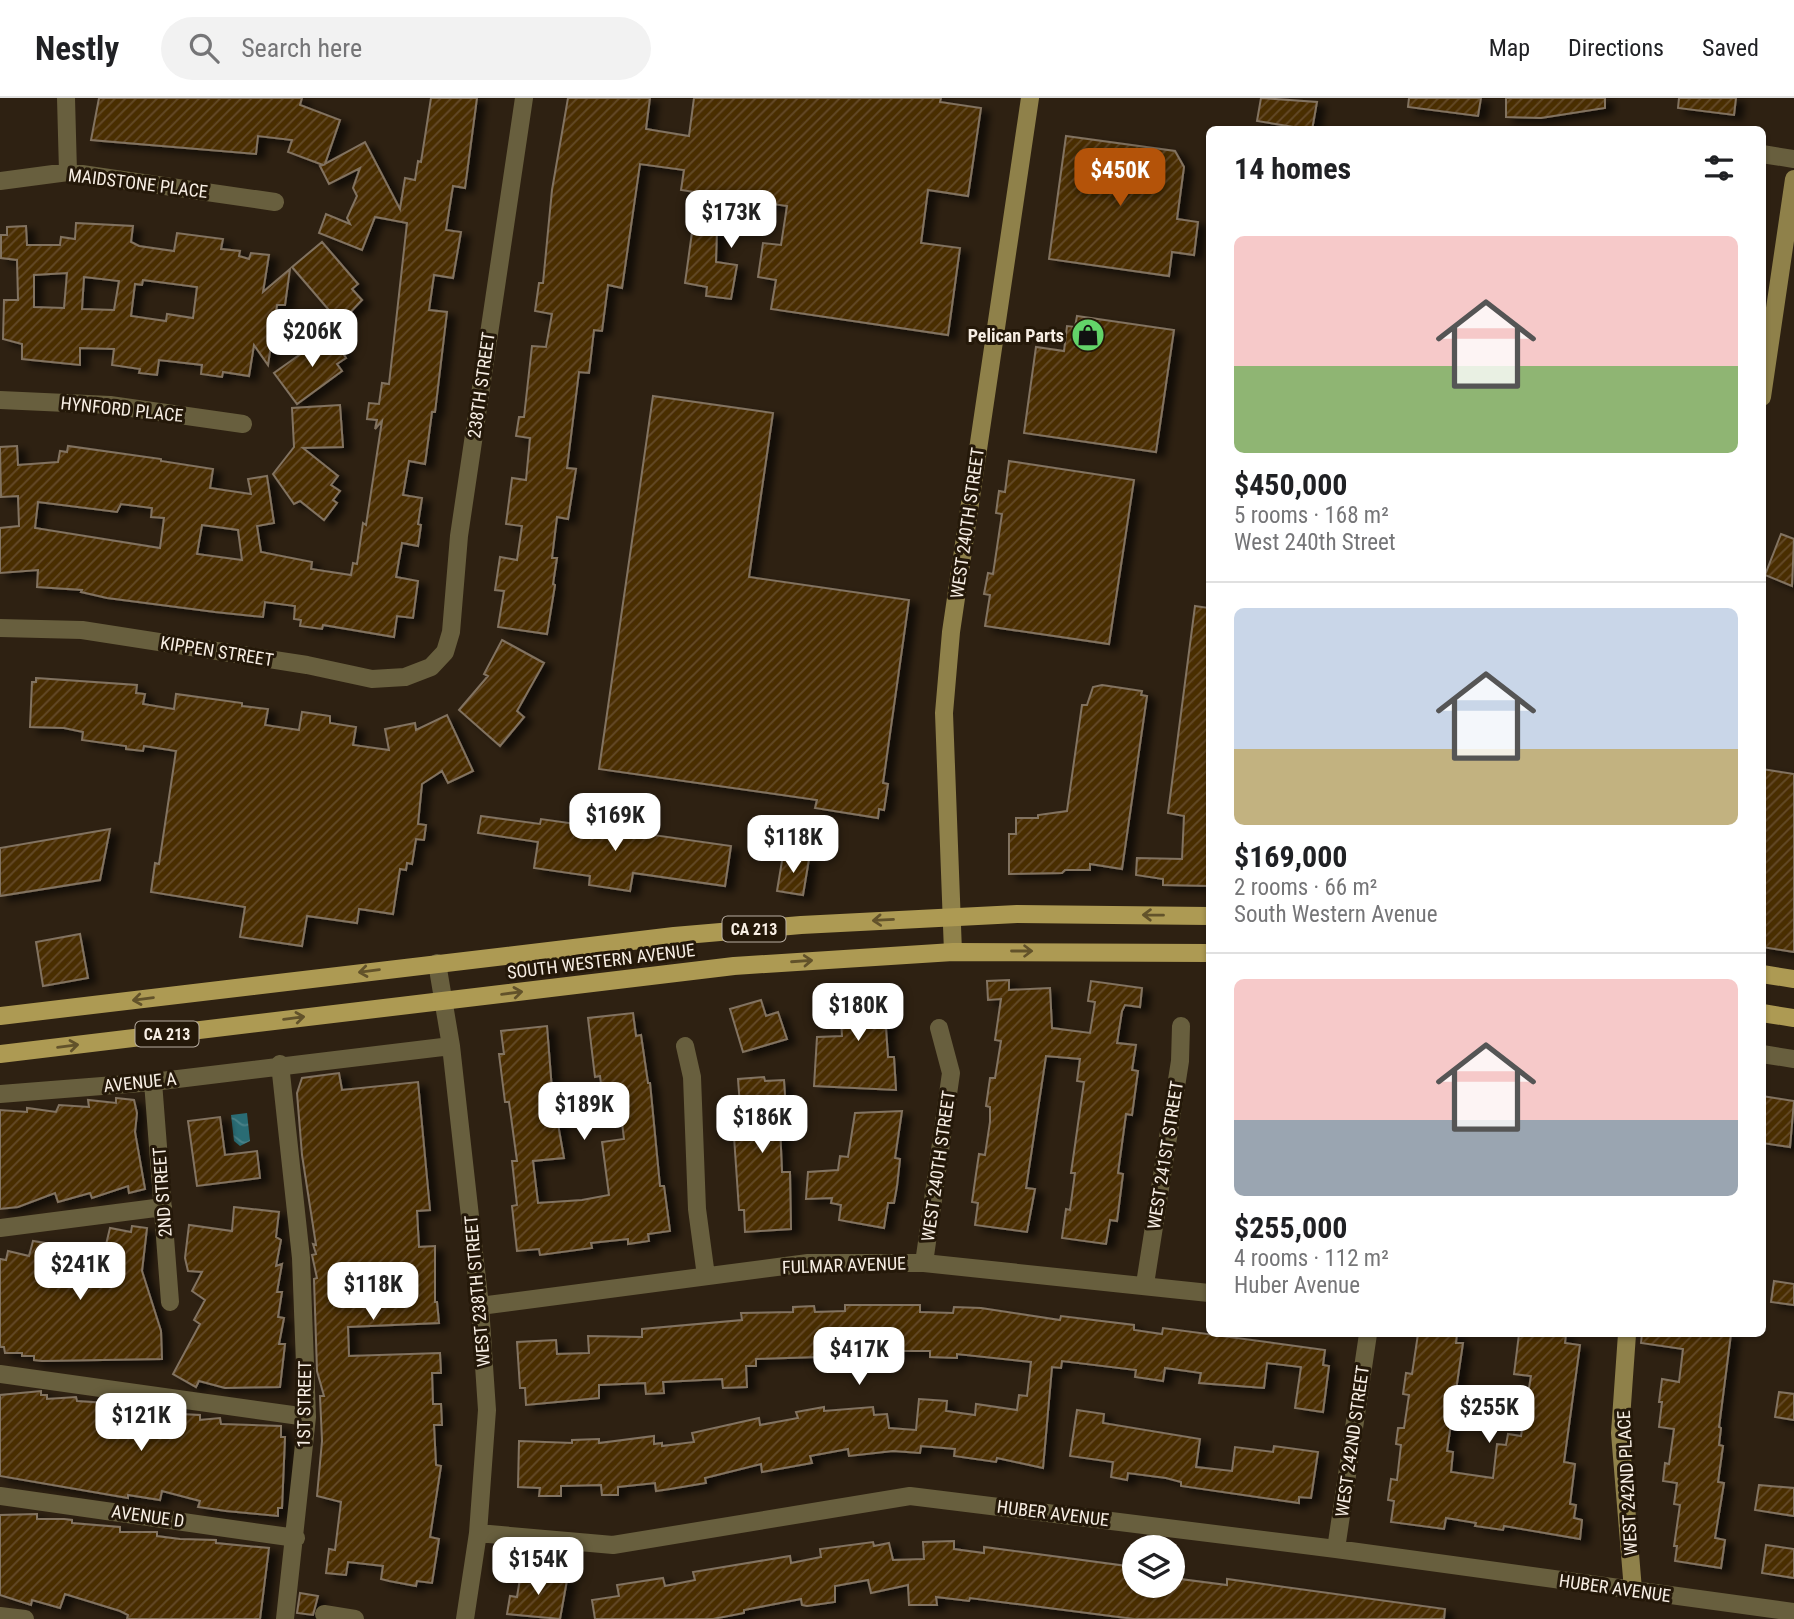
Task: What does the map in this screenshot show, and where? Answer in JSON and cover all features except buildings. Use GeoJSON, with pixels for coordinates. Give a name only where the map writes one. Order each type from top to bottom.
{"type":"FeatureCollection","features":[{"type":"Feature","properties":{"kind":"main road","name":"SOUTH WESTERN AVENUE"},"geometry":{"type":"LineString","coordinates":[[0,1016],[723,931],[951,917],[1096,913],[1206,916]]}},
{"type":"Feature","properties":{"kind":"main road","name":"SOUTH WESTERN AVENUE"},"geometry":{"type":"LineString","coordinates":[[0,1054],[734,966],[953,952],[1206,953]]}},
{"type":"Feature","properties":{"kind":"main road"},"geometry":{"type":"LineString","coordinates":[[1766,975],[1794,979]]}},
{"type":"Feature","properties":{"kind":"main road"},"geometry":{"type":"LineString","coordinates":[[1766,1014],[1794,1018]]}},
{"type":"Feature","properties":{"kind":"street"},"geometry":{"type":"LineString","coordinates":[[66,98],[68,172]]}},
{"type":"Feature","properties":{"kind":"street","name":"238TH STREET"},"geometry":{"type":"LineString","coordinates":[[431,667],[445,652],[451,632],[459,536],[524,98]]}},
{"type":"Feature","properties":{"kind":"street","name":"WEST 240TH STREET"},"geometry":{"type":"LineString","coordinates":[[953,952],[944,713],[951,632],[1030,98]]}},
{"type":"Feature","properties":{"kind":"street"},"geometry":{"type":"LineString","coordinates":[[1766,155],[1794,159]]}},
{"type":"Feature","properties":{"kind":"street","name":"MAIDSTONE PLACE"},"geometry":{"type":"LineString","coordinates":[[0,181],[68,172],[275,202]]}},
{"type":"Feature","properties":{"kind":"street"},"geometry":{"type":"LineString","coordinates":[[1766,370],[1794,179]]}},
{"type":"Feature","properties":{"kind":"street","name":"HYNFORD PLACE"},"geometry":{"type":"LineString","coordinates":[[0,400],[110,405],[243,424]]}},
{"type":"Feature","properties":{"kind":"street","name":"KIPPEN STREET"},"geometry":{"type":"LineString","coordinates":[[0,628],[82,630],[307,665],[372,679],[405,677],[431,667]]}},
{"type":"Feature","properties":{"kind":"street","name":"WEST 238TH STREET"},"geometry":{"type":"LineString","coordinates":[[436,963],[451,1046],[480,1306],[487,1410],[478,1533],[465,1619]]}},
{"type":"Feature","properties":{"kind":"street","name":"WEST 241ST STREET"},"geometry":{"type":"LineString","coordinates":[[1145,1284],[1180,1061],[1181,1026]]}},
{"type":"Feature","properties":{"kind":"street","name":"WEST 240TH STREET"},"geometry":{"type":"LineString","coordinates":[[925,1263],[951,1073],[939,1028]]}},
{"type":"Feature","properties":{"kind":"street","name":"AVENUE A"},"geometry":{"type":"LineString","coordinates":[[0,1094],[153,1082],[280,1064],[451,1046]]}},
{"type":"Feature","properties":{"kind":"street"},"geometry":{"type":"LineString","coordinates":[[685,1046],[692,1077],[697,1209],[706,1276]]}},
{"type":"Feature","properties":{"kind":"street"},"geometry":{"type":"LineString","coordinates":[[1766,1055],[1794,1059]]}},
{"type":"Feature","properties":{"kind":"street","name":"1ST STREET"},"geometry":{"type":"LineString","coordinates":[[280,1064],[300,1258],[307,1417],[296,1538],[285,1619]]}},
{"type":"Feature","properties":{"kind":"street","name":"2ND STREET"},"geometry":{"type":"LineString","coordinates":[[153,1082],[170,1302]]}},
{"type":"Feature","properties":{"kind":"street"},"geometry":{"type":"LineString","coordinates":[[0,1228],[163,1207]]}},
{"type":"Feature","properties":{"kind":"street","name":"FULMAR AVENUE"},"geometry":{"type":"LineString","coordinates":[[480,1306],[808,1263],[925,1263],[1145,1284],[1206,1293]]}},
{"type":"Feature","properties":{"kind":"street","name":"WEST 242ND STREET"},"geometry":{"type":"LineString","coordinates":[[1336,1549],[1368,1337]]}},
{"type":"Feature","properties":{"kind":"street","name":"WEST 242ND PLACE"},"geometry":{"type":"LineString","coordinates":[[1627,1337],[1620,1433],[1633,1590]]}},
{"type":"Feature","properties":{"kind":"street"},"geometry":{"type":"LineString","coordinates":[[0,1374],[307,1417]]}},
{"type":"Feature","properties":{"kind":"street","name":"AVENUE D"},"geometry":{"type":"LineString","coordinates":[[0,1496],[296,1538]]}},
{"type":"Feature","properties":{"kind":"street","name":"HUBER AVENUE"},"geometry":{"type":"LineString","coordinates":[[478,1533],[613,1545],[910,1496],[1336,1549],[1633,1590],[1731,1612],[1794,1612]]}},
{"type":"Feature","properties":{"kind":"street"},"geometry":{"type":"LineString","coordinates":[[324,1615],[355,1619]]}},
{"type":"Feature","properties":{"kind":"street"},"geometry":{"type":"LineString","coordinates":[[0,1616],[25,1619]]}},
{"type":"Feature","properties":{"kind":"water"},"geometry":{"type":"Polygon","coordinates":[[[247,1113],[250,1141],[240,1146],[234,1141],[231,1115],[247,1113]]]}},
{"type":"Feature","properties":{"kind":"place","name":"Pelican Parts"},"geometry":{"type":"Point","coordinates":[1088,335]}}]}
